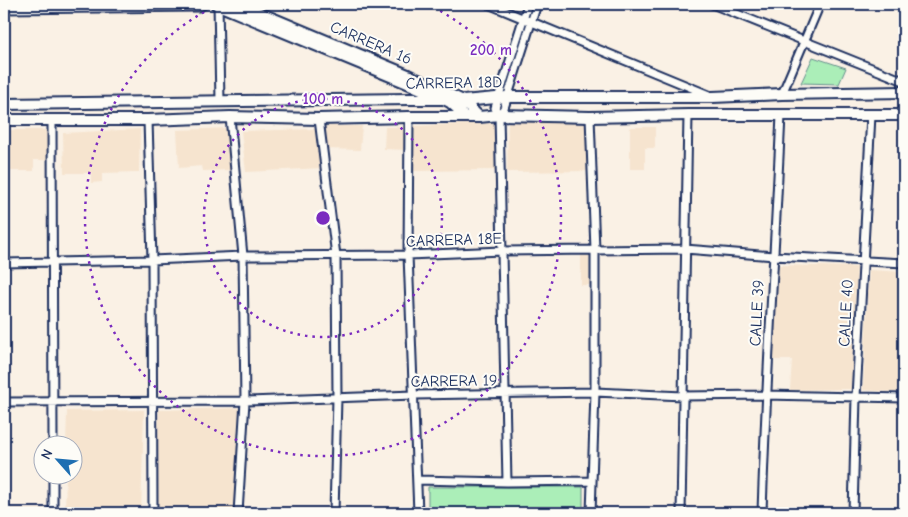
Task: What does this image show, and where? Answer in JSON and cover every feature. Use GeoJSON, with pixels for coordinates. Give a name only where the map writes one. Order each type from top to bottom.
{"type":"FeatureCollection","features":[{"type":"Feature","properties":{"kind":"main road","name":"CARRERA 16"},"geometry":{"type":"LineString","coordinates":[[217,4],[444,99]]}},
{"type":"Feature","properties":{"kind":"main road","name":"CARRERA 16"},"geometry":{"type":"LineString","coordinates":[[238,4],[408,75],[464,101]]}},
{"type":"Feature","properties":{"kind":"main road","name":"CARRERA 18D"},"geometry":{"type":"LineString","coordinates":[[4,104],[444,99],[464,101],[503,98],[713,97],[904,92]]}},
{"type":"Feature","properties":{"kind":"main road"},"geometry":{"type":"LineString","coordinates":[[444,99],[458,109],[463,116]]}},
{"type":"Feature","properties":{"kind":"main road"},"geometry":{"type":"LineString","coordinates":[[464,101],[479,116]]}},
{"type":"Feature","properties":{"kind":"main road","name":"CARRERA 18D"},"geometry":{"type":"LineString","coordinates":[[4,120],[319,119],[498,115],[590,117],[904,115]]}},
{"type":"Feature","properties":{"kind":"street"},"geometry":{"type":"LineString","coordinates":[[4,9],[199,8],[205,4]]}},
{"type":"Feature","properties":{"kind":"street"},"geometry":{"type":"LineString","coordinates":[[217,4],[220,101]]}},
{"type":"Feature","properties":{"kind":"street"},"geometry":{"type":"LineString","coordinates":[[488,4],[713,97]]}},
{"type":"Feature","properties":{"kind":"street"},"geometry":{"type":"LineString","coordinates":[[507,482],[498,115],[504,108],[503,98],[528,4]]}},
{"type":"Feature","properties":{"kind":"street"},"geometry":{"type":"LineString","coordinates":[[503,98],[537,4]]}},
{"type":"Feature","properties":{"kind":"street"},"geometry":{"type":"LineString","coordinates":[[712,4],[904,81]]}},
{"type":"Feature","properties":{"kind":"street"},"geometry":{"type":"LineString","coordinates":[[782,94],[820,4]]}},
{"type":"Feature","properties":{"kind":"street"},"geometry":{"type":"LineString","coordinates":[[680,513],[688,115]]}},
{"type":"Feature","properties":{"kind":"street","name":"CALLE 39"},"geometry":{"type":"LineString","coordinates":[[762,513],[766,395],[781,115]]}},
{"type":"Feature","properties":{"kind":"street","name":"CALLE 40"},"geometry":{"type":"LineString","coordinates":[[853,513],[862,261],[871,115]]}},
{"type":"Feature","properties":{"kind":"street"},"geometry":{"type":"LineString","coordinates":[[409,116],[408,255],[418,513]]}},
{"type":"Feature","properties":{"kind":"street"},"geometry":{"type":"LineString","coordinates":[[590,117],[595,250],[595,392],[591,513]]}},
{"type":"Feature","properties":{"kind":"street"},"geometry":{"type":"LineString","coordinates":[[230,118],[243,256],[245,401],[238,513]]}},
{"type":"Feature","properties":{"kind":"street"},"geometry":{"type":"LineString","coordinates":[[319,119],[336,256],[337,398],[334,513]]}},
{"type":"Feature","properties":{"kind":"street"},"geometry":{"type":"LineString","coordinates":[[52,120],[53,434]]}},
{"type":"Feature","properties":{"kind":"street"},"geometry":{"type":"LineString","coordinates":[[148,120],[152,260],[153,513]]}},
{"type":"Feature","properties":{"kind":"street","name":"CARRERA 18E"},"geometry":{"type":"LineString","coordinates":[[4,263],[243,256],[408,255],[502,251],[685,249],[904,263]]}},
{"type":"Feature","properties":{"kind":"street","name":"CARRERA 19"},"geometry":{"type":"LineString","coordinates":[[4,402],[245,401],[414,395],[595,392],[683,396],[766,395],[904,398]]}},
{"type":"Feature","properties":{"kind":"street"},"geometry":{"type":"LineString","coordinates":[[417,480],[591,482]]}},
{"type":"Feature","properties":{"kind":"street"},"geometry":{"type":"LineString","coordinates":[[53,484],[53,513]]}},
{"type":"Feature","properties":{"kind":"shaded area"},"geometry":{"type":"Polygon","coordinates":[[[588,120],[589,171],[507,172],[508,122],[588,120]]]}},
{"type":"Feature","properties":{"kind":"shaded area"},"geometry":{"type":"Polygon","coordinates":[[[495,123],[495,170],[412,171],[412,126],[495,123]]]}},
{"type":"Feature","properties":{"kind":"shaded area"},"geometry":{"type":"Polygon","coordinates":[[[322,126],[362,126],[360,150],[324,149],[322,126]]]}},
{"type":"Feature","properties":{"kind":"shaded area"},"geometry":{"type":"Polygon","coordinates":[[[385,127],[408,127],[407,150],[384,149],[385,127]]]}},
{"type":"Feature","properties":{"kind":"shaded area"},"geometry":{"type":"Polygon","coordinates":[[[630,127],[655,127],[655,148],[645,148],[645,169],[630,169],[630,127]]]}},
{"type":"Feature","properties":{"kind":"shaded area"},"geometry":{"type":"Polygon","coordinates":[[[229,128],[231,170],[203,171],[202,166],[179,168],[177,130],[229,128]]]}},
{"type":"Feature","properties":{"kind":"shaded area"},"geometry":{"type":"Polygon","coordinates":[[[140,129],[139,172],[102,173],[102,182],[91,183],[91,173],[64,173],[63,133],[140,129]]]}},
{"type":"Feature","properties":{"kind":"shaded area"},"geometry":{"type":"Polygon","coordinates":[[[318,129],[322,168],[246,172],[241,131],[318,129]]]}},
{"type":"Feature","properties":{"kind":"shaded area"},"geometry":{"type":"Polygon","coordinates":[[[4,130],[48,130],[48,160],[34,160],[34,171],[4,171],[4,130]]]}},
{"type":"Feature","properties":{"kind":"shaded area"},"geometry":{"type":"Polygon","coordinates":[[[581,255],[591,255],[592,285],[581,285],[581,255]]]}},
{"type":"Feature","properties":{"kind":"shaded area"},"geometry":{"type":"Polygon","coordinates":[[[777,265],[857,267],[851,389],[790,390],[792,360],[773,360],[777,265]]]}},
{"type":"Feature","properties":{"kind":"shaded area"},"geometry":{"type":"Polygon","coordinates":[[[869,270],[904,272],[904,393],[863,390],[869,270]]]}},
{"type":"Feature","properties":{"kind":"shaded area"},"geometry":{"type":"Polygon","coordinates":[[[241,408],[239,513],[155,513],[159,410],[241,408]]]}},
{"type":"Feature","properties":{"kind":"shaded area"},"geometry":{"type":"Polygon","coordinates":[[[144,410],[141,513],[65,513],[66,484],[82,484],[82,434],[66,434],[67,411],[144,410]]]}},
{"type":"Feature","properties":{"kind":"green space"},"geometry":{"type":"Polygon","coordinates":[[[813,57],[846,68],[839,84],[801,83],[813,57]]]}},
{"type":"Feature","properties":{"kind":"green space"},"geometry":{"type":"Polygon","coordinates":[[[428,487],[583,487],[583,513],[428,513],[428,487]]]}}]}
